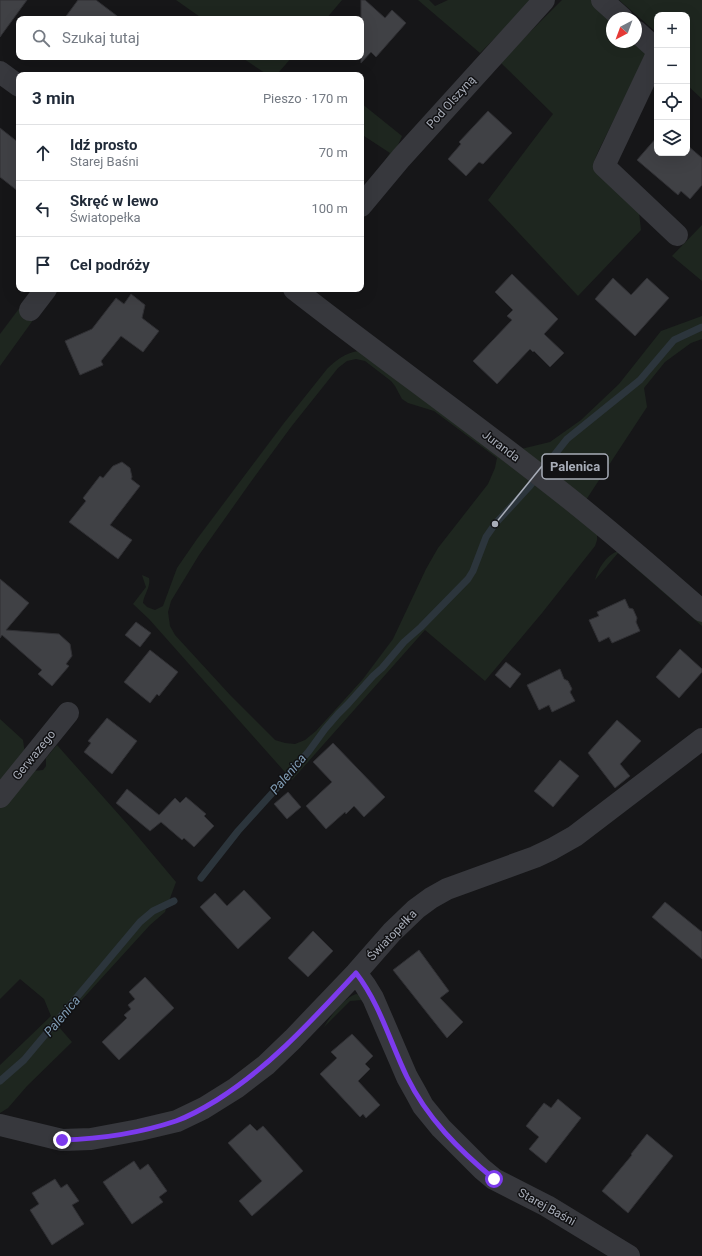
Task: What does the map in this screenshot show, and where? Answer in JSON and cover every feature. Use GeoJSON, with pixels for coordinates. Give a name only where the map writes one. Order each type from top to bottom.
{"type":"FeatureCollection","features":[{"type":"Feature","properties":{"kind":"street","name":"Pod Olszyną"},"geometry":{"type":"LineString","coordinates":[[364,202],[401,158],[544,0]]}},
{"type":"Feature","properties":{"kind":"street"},"geometry":{"type":"LineString","coordinates":[[602,0],[615,12]]}},
{"type":"Feature","properties":{"kind":"street"},"geometry":{"type":"LineString","coordinates":[[642,36],[655,48]]}},
{"type":"Feature","properties":{"kind":"street"},"geometry":{"type":"LineString","coordinates":[[654,60],[604,166],[677,235]]}},
{"type":"Feature","properties":{"kind":"street"},"geometry":{"type":"LineString","coordinates":[[0,72],[16,84]]}},
{"type":"Feature","properties":{"kind":"street"},"geometry":{"type":"LineString","coordinates":[[30,310],[44,292]]}},
{"type":"Feature","properties":{"kind":"street","name":"Juranda"},"geometry":{"type":"LineString","coordinates":[[298,292],[548,481],[614,534],[702,611]]}},
{"type":"Feature","properties":{"kind":"street","name":"Gerwazego"},"geometry":{"type":"LineString","coordinates":[[0,797],[68,714]]}},
{"type":"Feature","properties":{"kind":"street","name":"Światopełka"},"geometry":{"type":"LineString","coordinates":[[0,1125],[62,1140],[91,1139],[177,1121],[204,1108],[236,1088],[266,1065],[356,973],[405,919],[431,898],[447,889],[535,857],[575,836],[702,739]]}},
{"type":"Feature","properties":{"kind":"street","name":"Starej Baśni"},"geometry":{"type":"LineString","coordinates":[[356,973],[373,998],[416,1093],[427,1111],[441,1128],[494,1179],[547,1206],[629,1256]]}},
{"type":"Feature","properties":{"kind":"shaded area"},"geometry":{"type":"Polygon","coordinates":[[[176,0],[342,0],[329,16],[199,16],[176,0]]]}},
{"type":"Feature","properties":{"kind":"shaded area"},"geometry":{"type":"Polygon","coordinates":[[[418,0],[429,0],[435,6],[448,0],[533,0],[480,53],[418,0]]]}},
{"type":"Feature","properties":{"kind":"shaded area"},"geometry":{"type":"Polygon","coordinates":[[[562,0],[593,0],[606,12],[606,48],[641,48],[646,54],[593,165],[597,172],[639,212],[641,230],[578,296],[488,200],[553,114],[500,62],[562,0]]]}},
{"type":"Feature","properties":{"kind":"shaded area"},"geometry":{"type":"Polygon","coordinates":[[[619,0],[702,0],[702,99],[690,88],[690,12],[654,12],[654,30],[642,20],[642,12],[633,12],[619,0]]]}},
{"type":"Feature","properties":{"kind":"shaded area"},"geometry":{"type":"Polygon","coordinates":[[[246,60],[289,60],[279,72],[264,72],[246,60]]]}},
{"type":"Feature","properties":{"kind":"shaded area"},"geometry":{"type":"Polygon","coordinates":[[[364,105],[402,136],[394,154],[374,177],[390,153],[364,136],[364,105]]]}},
{"type":"Feature","properties":{"kind":"shaded area"},"geometry":{"type":"Polygon","coordinates":[[[702,225],[702,281],[672,256],[702,225]]]}},
{"type":"Feature","properties":{"kind":"shaded area"},"geometry":{"type":"Polygon","coordinates":[[[21,306],[36,316],[0,366],[0,334],[21,306]]]}},
{"type":"Feature","properties":{"kind":"shaded area"},"geometry":{"type":"Polygon","coordinates":[[[702,316],[702,339],[691,343],[665,362],[644,388],[647,407],[584,503],[517,450],[550,442],[581,420],[619,384],[661,331],[702,316]]]}},
{"type":"Feature","properties":{"kind":"shaded area"},"geometry":{"type":"Polygon","coordinates":[[[358,351],[364,352],[597,533],[597,540],[595,546],[542,613],[485,681],[425,630],[292,780],[149,619],[133,604],[146,587],[142,575],[149,578],[143,603],[147,607],[155,610],[163,606],[177,568],[284,423],[327,369],[341,357],[358,351]],[[356,359],[347,361],[338,368],[291,427],[199,555],[171,601],[168,612],[170,626],[175,635],[231,696],[275,740],[285,743],[295,744],[305,740],[316,731],[363,679],[393,639],[426,569],[438,548],[488,484],[495,468],[497,458],[434,411],[408,403],[402,399],[391,381],[365,361],[356,359]]]}},
{"type":"Feature","properties":{"kind":"shaded area"},"geometry":{"type":"Polygon","coordinates":[[[618,551],[702,618],[702,626],[618,553],[595,580],[598,571],[606,559],[618,551]]]}},
{"type":"Feature","properties":{"kind":"shaded area"},"geometry":{"type":"Polygon","coordinates":[[[0,719],[23,740],[25,754],[0,789],[0,719]]]}},
{"type":"Feature","properties":{"kind":"shaded area"},"geometry":{"type":"Polygon","coordinates":[[[57,745],[129,826],[176,882],[165,912],[150,925],[58,1026],[72,1042],[27,1086],[8,1108],[0,1113],[0,1065],[51,1016],[44,999],[20,979],[0,999],[0,807],[33,771],[43,770],[46,766],[46,758],[57,745]]]}},
{"type":"Feature","properties":{"kind":"shaded area"},"geometry":{"type":"Polygon","coordinates":[[[356,994],[361,995],[404,1088],[362,1000],[350,1001],[324,1027],[342,1003],[356,994]]]}},
{"type":"Feature","properties":{"kind":"building"},"geometry":{"type":"Polygon","coordinates":[[[0,0],[27,0],[0,37],[0,0]]]}},
{"type":"Feature","properties":{"kind":"building"},"geometry":{"type":"Polygon","coordinates":[[[78,0],[96,0],[117,16],[66,16],[78,0]]]}},
{"type":"Feature","properties":{"kind":"building"},"geometry":{"type":"Polygon","coordinates":[[[361,0],[365,0],[385,18],[392,10],[406,23],[376,57],[371,52],[364,60],[364,16],[361,16],[361,0]]]}},
{"type":"Feature","properties":{"kind":"building"},"geometry":{"type":"Polygon","coordinates":[[[488,111],[512,133],[483,164],[479,162],[466,176],[448,159],[461,144],[459,142],[488,111]]]}},
{"type":"Feature","properties":{"kind":"building"},"geometry":{"type":"Polygon","coordinates":[[[0,128],[16,141],[16,190],[0,177],[0,128]]]}},
{"type":"Feature","properties":{"kind":"building"},"geometry":{"type":"Polygon","coordinates":[[[654,140],[654,156],[690,156],[690,148],[702,158],[702,185],[690,199],[681,191],[678,195],[637,160],[654,140]]]}},
{"type":"Feature","properties":{"kind":"building"},"geometry":{"type":"Polygon","coordinates":[[[512,274],[558,319],[544,334],[564,353],[550,367],[530,349],[497,384],[473,361],[512,320],[507,316],[513,310],[495,292],[512,274]]]}},
{"type":"Feature","properties":{"kind":"building"},"geometry":{"type":"Polygon","coordinates":[[[613,278],[631,295],[647,278],[669,298],[635,336],[595,299],[613,278]]]}},
{"type":"Feature","properties":{"kind":"building"},"geometry":{"type":"Polygon","coordinates":[[[131,294],[145,305],[142,318],[159,331],[143,352],[121,336],[101,361],[103,365],[80,375],[65,341],[92,329],[116,298],[124,304],[131,294]]]}},
{"type":"Feature","properties":{"kind":"building"},"geometry":{"type":"Polygon","coordinates":[[[122,462],[130,468],[131,479],[140,486],[110,525],[132,540],[118,559],[69,522],[86,501],[83,498],[100,476],[103,478],[113,466],[122,462]]]}},
{"type":"Feature","properties":{"kind":"building"},"geometry":{"type":"Polygon","coordinates":[[[0,579],[29,603],[6,630],[59,634],[70,644],[72,656],[66,664],[69,666],[52,686],[38,674],[42,670],[2,635],[0,638],[0,579]]]}},
{"type":"Feature","properties":{"kind":"building"},"geometry":{"type":"Polygon","coordinates":[[[625,599],[629,608],[633,609],[640,631],[612,643],[609,637],[599,642],[589,620],[599,616],[597,612],[625,599]]]}},
{"type":"Feature","properties":{"kind":"building"},"geometry":{"type":"Polygon","coordinates":[[[136,622],[151,633],[140,647],[125,635],[136,622]]]}},
{"type":"Feature","properties":{"kind":"building"},"geometry":{"type":"Polygon","coordinates":[[[680,649],[702,669],[702,672],[679,698],[656,677],[680,649]]]}},
{"type":"Feature","properties":{"kind":"building"},"geometry":{"type":"Polygon","coordinates":[[[150,650],[178,672],[159,696],[157,694],[150,703],[124,682],[150,650]]]}},
{"type":"Feature","properties":{"kind":"building"},"geometry":{"type":"Polygon","coordinates":[[[506,662],[521,674],[510,688],[495,675],[506,662]]]}},
{"type":"Feature","properties":{"kind":"building"},"geometry":{"type":"Polygon","coordinates":[[[560,669],[564,679],[568,681],[572,689],[570,692],[575,701],[552,712],[549,705],[539,710],[527,685],[560,669]]]}},
{"type":"Feature","properties":{"kind":"building"},"geometry":{"type":"Polygon","coordinates":[[[107,718],[137,741],[112,774],[84,752],[91,743],[88,741],[107,718]]]}},
{"type":"Feature","properties":{"kind":"building"},"geometry":{"type":"Polygon","coordinates":[[[617,720],[641,741],[620,764],[630,776],[615,788],[588,753],[617,720]]]}},
{"type":"Feature","properties":{"kind":"building"},"geometry":{"type":"Polygon","coordinates":[[[333,743],[385,797],[364,817],[354,806],[326,829],[306,806],[332,782],[313,762],[333,743]]]}},
{"type":"Feature","properties":{"kind":"building"},"geometry":{"type":"Polygon","coordinates":[[[560,760],[579,776],[553,807],[534,791],[560,760]]]}},
{"type":"Feature","properties":{"kind":"building"},"geometry":{"type":"Polygon","coordinates":[[[127,789],[159,815],[175,798],[180,803],[186,797],[206,814],[204,816],[214,826],[194,847],[184,838],[182,840],[161,822],[150,831],[116,803],[127,789]]]}},
{"type":"Feature","properties":{"kind":"building"},"geometry":{"type":"Polygon","coordinates":[[[288,792],[301,807],[287,819],[274,804],[288,792]]]}},
{"type":"Feature","properties":{"kind":"building"},"geometry":{"type":"Polygon","coordinates":[[[244,890],[271,918],[238,949],[200,907],[215,893],[227,906],[244,890]]]}},
{"type":"Feature","properties":{"kind":"building"},"geometry":{"type":"Polygon","coordinates":[[[665,902],[702,932],[702,959],[652,917],[665,902]]]}},
{"type":"Feature","properties":{"kind":"building"},"geometry":{"type":"Polygon","coordinates":[[[313,931],[333,951],[308,977],[288,958],[313,931]]]}},
{"type":"Feature","properties":{"kind":"building"},"geometry":{"type":"Polygon","coordinates":[[[419,950],[449,991],[440,998],[463,1022],[447,1038],[393,970],[419,950]]]}},
{"type":"Feature","properties":{"kind":"building"},"geometry":{"type":"Polygon","coordinates":[[[145,977],[174,1008],[119,1060],[102,1042],[127,1018],[124,1015],[131,1009],[128,1005],[135,999],[129,992],[145,977]]]}},
{"type":"Feature","properties":{"kind":"building"},"geometry":{"type":"Polygon","coordinates":[[[352,1034],[373,1056],[365,1064],[370,1069],[358,1081],[380,1105],[366,1118],[363,1114],[360,1117],[320,1074],[337,1058],[331,1052],[352,1034]]]}},
{"type":"Feature","properties":{"kind":"building"},"geometry":{"type":"Polygon","coordinates":[[[558,1099],[581,1118],[546,1163],[529,1149],[539,1137],[526,1126],[544,1103],[551,1108],[558,1099]]]}},
{"type":"Feature","properties":{"kind":"building"},"geometry":{"type":"Polygon","coordinates":[[[250,1124],[257,1131],[263,1126],[303,1171],[252,1216],[239,1201],[262,1181],[228,1143],[250,1124]]]}},
{"type":"Feature","properties":{"kind":"building"},"geometry":{"type":"Polygon","coordinates":[[[647,1134],[673,1156],[628,1213],[602,1191],[632,1155],[631,1154],[647,1134]]]}},
{"type":"Feature","properties":{"kind":"building"},"geometry":{"type":"Polygon","coordinates":[[[134,1161],[140,1170],[148,1164],[167,1191],[159,1197],[163,1202],[132,1224],[103,1182],[134,1161]]]}},
{"type":"Feature","properties":{"kind":"building"},"geometry":{"type":"Polygon","coordinates":[[[55,1179],[61,1188],[67,1184],[79,1201],[72,1205],[84,1224],[52,1245],[30,1210],[39,1204],[32,1193],[55,1179]]]}},
{"type":"Feature","properties":{"kind":"waterway","name":"Palenica"},"geometry":{"type":"LineString","coordinates":[[201,878],[238,831],[309,751],[338,714],[382,668],[404,642],[421,627],[468,579],[473,571],[486,537],[495,524],[529,487],[567,439],[640,380],[674,340],[702,327]]}},
{"type":"Feature","properties":{"kind":"waterway","name":"Palenica"},"geometry":{"type":"LineString","coordinates":[[0,1081],[24,1060],[140,922],[153,911],[174,901]]}},
{"type":"Feature","properties":{"kind":"place","name":"Palenica"},"geometry":{"type":"Point","coordinates":[495,524]}},
{"type":"Feature","properties":{"kind":"route"},"geometry":{"type":"LineString","coordinates":[[62,1140],[91,1139],[139,1130],[177,1121],[204,1108],[236,1088],[266,1065],[356,973],[373,998],[407,1076],[423,1106],[441,1128],[494,1179]]}}]}
